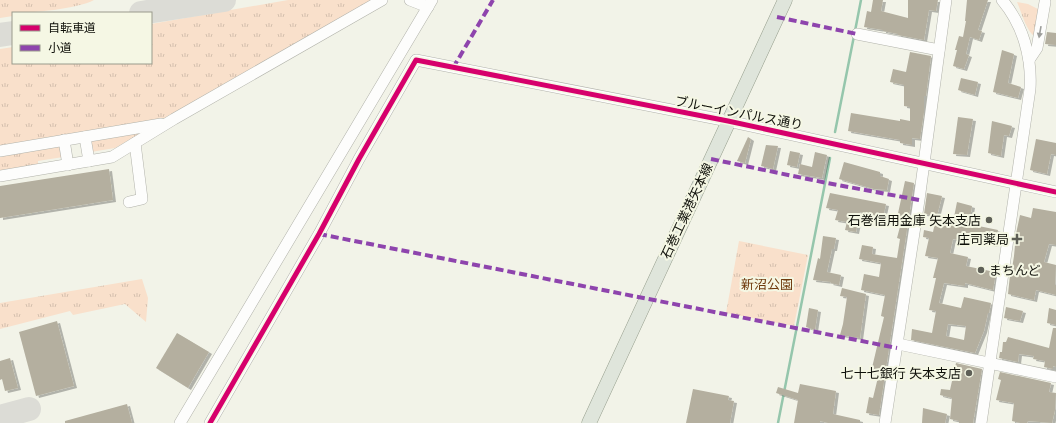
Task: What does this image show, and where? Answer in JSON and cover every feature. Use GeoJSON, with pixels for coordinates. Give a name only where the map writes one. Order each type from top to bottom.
{"type":"FeatureCollection","features":[{"type":"Feature","properties":{"kind":"main road","name":"石巻工業港矢本線"},"geometry":{"type":"LineString","coordinates":[[590,423],[785,0]]}},
{"type":"Feature","properties":{"kind":"street"},"geometry":{"type":"LineString","coordinates":[[1,179],[32,175],[68,165],[112,157],[168,123],[382,0]]}},
{"type":"Feature","properties":{"kind":"street"},"geometry":{"type":"LineString","coordinates":[[180,423],[430,3],[410,0]]}},
{"type":"Feature","properties":{"kind":"street"},"geometry":{"type":"LineString","coordinates":[[885,423],[898,344],[946,0]]}},
{"type":"Feature","properties":{"kind":"street"},"geometry":{"type":"LineString","coordinates":[[981,423],[1031,74],[1023,37],[1013,16],[1002,0]]}},
{"type":"Feature","properties":{"kind":"street"},"geometry":{"type":"LineString","coordinates":[[1029,60],[1037,48],[1047,1]]}},
{"type":"Feature","properties":{"kind":"street"},"geometry":{"type":"LineString","coordinates":[[858,34],[939,50]]}},
{"type":"Feature","properties":{"kind":"street","name":"ブルーインパルス通り"},"geometry":{"type":"LineString","coordinates":[[210,423],[319,234],[363,152],[416,60],[728,121],[924,162],[1056,192]]}},
{"type":"Feature","properties":{"kind":"street"},"geometry":{"type":"LineString","coordinates":[[0,151],[168,123]]}},
{"type":"Feature","properties":{"kind":"street"},"geometry":{"type":"LineString","coordinates":[[85,137],[89,161]]}},
{"type":"Feature","properties":{"kind":"street"},"geometry":{"type":"LineString","coordinates":[[64,140],[68,165]]}},
{"type":"Feature","properties":{"kind":"street"},"geometry":{"type":"LineString","coordinates":[[129,202],[142,199],[135,143]]}},
{"type":"Feature","properties":{"kind":"street"},"geometry":{"type":"LineString","coordinates":[[898,344],[1056,377]]}},
{"type":"Feature","properties":{"kind":"green space"},"geometry":{"type":"Polygon","coordinates":[[[0,0],[94,0],[66,8],[31,12],[12,12],[12,16],[0,18],[0,0]]]}},
{"type":"Feature","properties":{"kind":"green space"},"geometry":{"type":"Polygon","coordinates":[[[288,0],[375,0],[171,117],[0,146],[0,49],[12,47],[12,64],[152,64],[152,24],[288,0]]]}},
{"type":"Feature","properties":{"kind":"green space"},"geometry":{"type":"Polygon","coordinates":[[[1017,2],[1028,4],[1038,9],[1037,38],[1027,27],[1017,2]]]}},
{"type":"Feature","properties":{"kind":"green space"},"geometry":{"type":"Polygon","coordinates":[[[149,129],[115,148],[91,152],[89,140],[149,129]]]}},
{"type":"Feature","properties":{"kind":"green space"},"geometry":{"type":"Polygon","coordinates":[[[61,143],[63,157],[38,161],[38,166],[0,173],[0,153],[61,143]]]}},
{"type":"Feature","properties":{"kind":"green space","name":"新沼公園"},"geometry":{"type":"Polygon","coordinates":[[[739,241],[808,255],[794,326],[726,313],[739,241]]]}},
{"type":"Feature","properties":{"kind":"green space"},"geometry":{"type":"Polygon","coordinates":[[[142,279],[148,298],[146,322],[125,304],[73,315],[70,311],[0,329],[0,303],[142,279]]]}},
{"type":"Feature","properties":{"kind":"building"},"geometry":{"type":"Polygon","coordinates":[[[873,0],[883,0],[881,11],[908,18],[908,0],[938,0],[936,11],[929,10],[924,40],[864,27],[867,11],[871,12],[873,0]]]}},
{"type":"Feature","properties":{"kind":"building"},"geometry":{"type":"Polygon","coordinates":[[[967,0],[988,0],[978,30],[982,31],[979,40],[970,37],[966,54],[969,55],[964,69],[953,66],[959,36],[963,37],[966,21],[967,0]]]}},
{"type":"Feature","properties":{"kind":"building"},"geometry":{"type":"Polygon","coordinates":[[[1047,32],[1056,33],[1056,45],[1045,44],[1047,32]]]}},
{"type":"Feature","properties":{"kind":"building"},"geometry":{"type":"Polygon","coordinates":[[[1002,50],[1014,54],[1008,83],[1021,87],[1018,98],[993,92],[1002,50]]]}},
{"type":"Feature","properties":{"kind":"building"},"geometry":{"type":"Polygon","coordinates":[[[910,52],[931,56],[926,96],[924,96],[924,112],[920,139],[912,138],[912,145],[900,143],[900,140],[848,131],[851,113],[900,121],[900,119],[910,121],[910,107],[904,106],[904,85],[890,82],[893,69],[906,72],[910,52]]]}},
{"type":"Feature","properties":{"kind":"building"},"geometry":{"type":"Polygon","coordinates":[[[961,78],[978,82],[975,95],[958,90],[961,78]]]}},
{"type":"Feature","properties":{"kind":"building"},"geometry":{"type":"Polygon","coordinates":[[[958,117],[973,119],[967,155],[953,154],[958,117]]]}},
{"type":"Feature","properties":{"kind":"building"},"geometry":{"type":"Polygon","coordinates":[[[992,121],[1012,126],[1009,136],[1004,135],[1001,156],[988,153],[992,121]]]}},
{"type":"Feature","properties":{"kind":"building"},"geometry":{"type":"Polygon","coordinates":[[[748,137],[751,139],[745,163],[737,161],[748,137]]]}},
{"type":"Feature","properties":{"kind":"building"},"geometry":{"type":"Polygon","coordinates":[[[1036,139],[1056,143],[1056,155],[1051,154],[1047,174],[1030,170],[1036,139]]]}},
{"type":"Feature","properties":{"kind":"building"},"geometry":{"type":"Polygon","coordinates":[[[766,145],[778,146],[773,169],[761,166],[766,145]]]}},
{"type":"Feature","properties":{"kind":"building"},"geometry":{"type":"Polygon","coordinates":[[[790,151],[800,153],[797,167],[787,165],[790,151]]]}},
{"type":"Feature","properties":{"kind":"building"},"geometry":{"type":"Polygon","coordinates":[[[815,152],[827,155],[822,178],[798,174],[800,164],[812,167],[815,152]]]}},
{"type":"Feature","properties":{"kind":"building"},"geometry":{"type":"Polygon","coordinates":[[[844,162],[880,172],[880,176],[889,179],[887,190],[874,189],[839,179],[844,162]]]}},
{"type":"Feature","properties":{"kind":"building"},"geometry":{"type":"Polygon","coordinates":[[[109,169],[113,200],[0,218],[0,186],[109,169]]]}},
{"type":"Feature","properties":{"kind":"building"},"geometry":{"type":"Polygon","coordinates":[[[905,181],[914,183],[879,415],[866,413],[869,397],[873,398],[879,373],[871,372],[884,317],[881,316],[885,295],[861,290],[864,274],[879,277],[881,263],[859,259],[862,245],[873,247],[872,254],[897,258],[900,239],[897,238],[902,219],[897,218],[905,181]]]}},
{"type":"Feature","properties":{"kind":"building"},"geometry":{"type":"Polygon","coordinates":[[[830,193],[886,204],[883,218],[860,212],[856,232],[845,230],[847,222],[835,220],[838,210],[826,208],[830,193]]]}},
{"type":"Feature","properties":{"kind":"building"},"geometry":{"type":"Polygon","coordinates":[[[927,193],[942,196],[937,216],[924,214],[927,193]]]}},
{"type":"Feature","properties":{"kind":"building"},"geometry":{"type":"Polygon","coordinates":[[[957,202],[972,206],[969,224],[998,230],[995,245],[964,239],[964,241],[953,239],[950,253],[968,257],[966,266],[990,271],[990,265],[997,266],[993,290],[965,283],[965,286],[944,283],[939,303],[961,308],[964,297],[991,303],[984,331],[975,353],[911,340],[912,329],[932,333],[936,311],[929,310],[936,278],[933,278],[938,258],[925,256],[929,238],[923,237],[924,230],[933,232],[936,218],[953,222],[957,202]],[[948,324],[946,336],[964,340],[966,326],[948,324]]]}},
{"type":"Feature","properties":{"kind":"building"},"geometry":{"type":"Polygon","coordinates":[[[1033,208],[1056,212],[1056,245],[1049,244],[1044,262],[1056,265],[1056,295],[1036,290],[1034,300],[1008,294],[1020,215],[1031,218],[1033,208]]]}},
{"type":"Feature","properties":{"kind":"building"},"geometry":{"type":"Polygon","coordinates":[[[823,236],[836,238],[827,272],[841,275],[839,285],[830,283],[831,282],[813,280],[818,258],[820,259],[823,236]]]}},
{"type":"Feature","properties":{"kind":"building"},"geometry":{"type":"Polygon","coordinates":[[[842,288],[866,294],[860,338],[840,335],[847,297],[840,296],[842,288]]]}},
{"type":"Feature","properties":{"kind":"building"},"geometry":{"type":"Polygon","coordinates":[[[1006,307],[1023,311],[1020,321],[1004,318],[1006,307]]]}},
{"type":"Feature","properties":{"kind":"building"},"geometry":{"type":"Polygon","coordinates":[[[809,308],[818,310],[815,330],[806,327],[809,308]]]}},
{"type":"Feature","properties":{"kind":"building"},"geometry":{"type":"Polygon","coordinates":[[[1049,308],[1056,310],[1056,325],[1047,323],[1049,308]]]}},
{"type":"Feature","properties":{"kind":"building"},"geometry":{"type":"Polygon","coordinates":[[[57,321],[74,386],[36,396],[19,332],[57,321]]]}},
{"type":"Feature","properties":{"kind":"building"},"geometry":{"type":"Polygon","coordinates":[[[1053,328],[1056,328],[1056,367],[1053,366],[1053,369],[1044,367],[1045,361],[1033,359],[1034,356],[1019,354],[1018,362],[999,358],[1000,352],[1002,352],[1003,342],[1006,342],[1008,337],[1049,348],[1053,328]]]}},
{"type":"Feature","properties":{"kind":"building"},"geometry":{"type":"Polygon","coordinates":[[[177,333],[209,352],[188,388],[156,368],[177,333]]]}},
{"type":"Feature","properties":{"kind":"building"},"geometry":{"type":"Polygon","coordinates":[[[10,358],[18,388],[5,391],[2,379],[0,380],[0,361],[10,358]]]}},
{"type":"Feature","properties":{"kind":"building"},"geometry":{"type":"Polygon","coordinates":[[[956,363],[982,369],[973,423],[959,423],[959,421],[950,419],[952,398],[940,395],[941,389],[950,390],[956,363]]]}},
{"type":"Feature","properties":{"kind":"building"},"geometry":{"type":"Polygon","coordinates":[[[1000,372],[1051,383],[1049,392],[1056,393],[1055,410],[1052,423],[1028,421],[1027,423],[1020,423],[1012,421],[1014,403],[996,400],[1001,380],[998,379],[1000,372]]]}},
{"type":"Feature","properties":{"kind":"building"},"geometry":{"type":"Polygon","coordinates":[[[800,384],[836,391],[833,414],[860,420],[860,423],[828,423],[820,421],[820,423],[794,423],[798,400],[776,393],[778,387],[798,393],[800,384]]]}},
{"type":"Feature","properties":{"kind":"building"},"geometry":{"type":"Polygon","coordinates":[[[693,389],[729,396],[728,400],[734,401],[730,423],[686,423],[693,389]]]}},
{"type":"Feature","properties":{"kind":"building"},"geometry":{"type":"Polygon","coordinates":[[[127,404],[132,423],[65,423],[65,421],[127,404]]]}},
{"type":"Feature","properties":{"kind":"building"},"geometry":{"type":"Polygon","coordinates":[[[923,408],[947,414],[945,423],[922,423],[923,408]]]}},
{"type":"Feature","properties":{"kind":"waterway"},"geometry":{"type":"LineString","coordinates":[[855,31],[861,0]]}},
{"type":"Feature","properties":{"kind":"waterway"},"geometry":{"type":"LineString","coordinates":[[835,132],[854,36]]}},
{"type":"Feature","properties":{"kind":"waterway"},"geometry":{"type":"LineString","coordinates":[[778,423],[830,158]]}},
{"type":"Feature","properties":{"kind":"taxiway"},"geometry":{"type":"LineString","coordinates":[[147,12],[224,0]]}},
{"type":"Feature","properties":{"kind":"taxiway"},"geometry":{"type":"LineString","coordinates":[[0,35],[12,33]]}},
{"type":"Feature","properties":{"kind":"taxiway"},"geometry":{"type":"LineString","coordinates":[[0,417],[29,409]]}},
{"type":"Feature","properties":{"kind":"marked path"},"geometry":{"type":"LineString","coordinates":[[453,68],[493,0]]}},
{"type":"Feature","properties":{"kind":"marked path"},"geometry":{"type":"LineString","coordinates":[[777,17],[857,34]]}},
{"type":"Feature","properties":{"kind":"marked path"},"geometry":{"type":"LineString","coordinates":[[711,159],[919,200]]}},
{"type":"Feature","properties":{"kind":"marked path"},"geometry":{"type":"LineString","coordinates":[[319,234],[897,348]]}},
{"type":"Feature","properties":{"kind":"cycle path"},"geometry":{"type":"LineString","coordinates":[[210,423],[319,234],[359,159],[416,60],[728,121],[1056,192]]}},
{"type":"Feature","properties":{"kind":"place","name":"石巻信用金庫 矢本支店"},"geometry":{"type":"Point","coordinates":[989,220]}},
{"type":"Feature","properties":{"kind":"place","name":"庄司薬局"},"geometry":{"type":"Point","coordinates":[1017,239]}},
{"type":"Feature","properties":{"kind":"place","name":"まちんど"},"geometry":{"type":"Point","coordinates":[981,270]}},
{"type":"Feature","properties":{"kind":"place","name":"七十七銀行 矢本支店"},"geometry":{"type":"Point","coordinates":[969,373]}}]}
